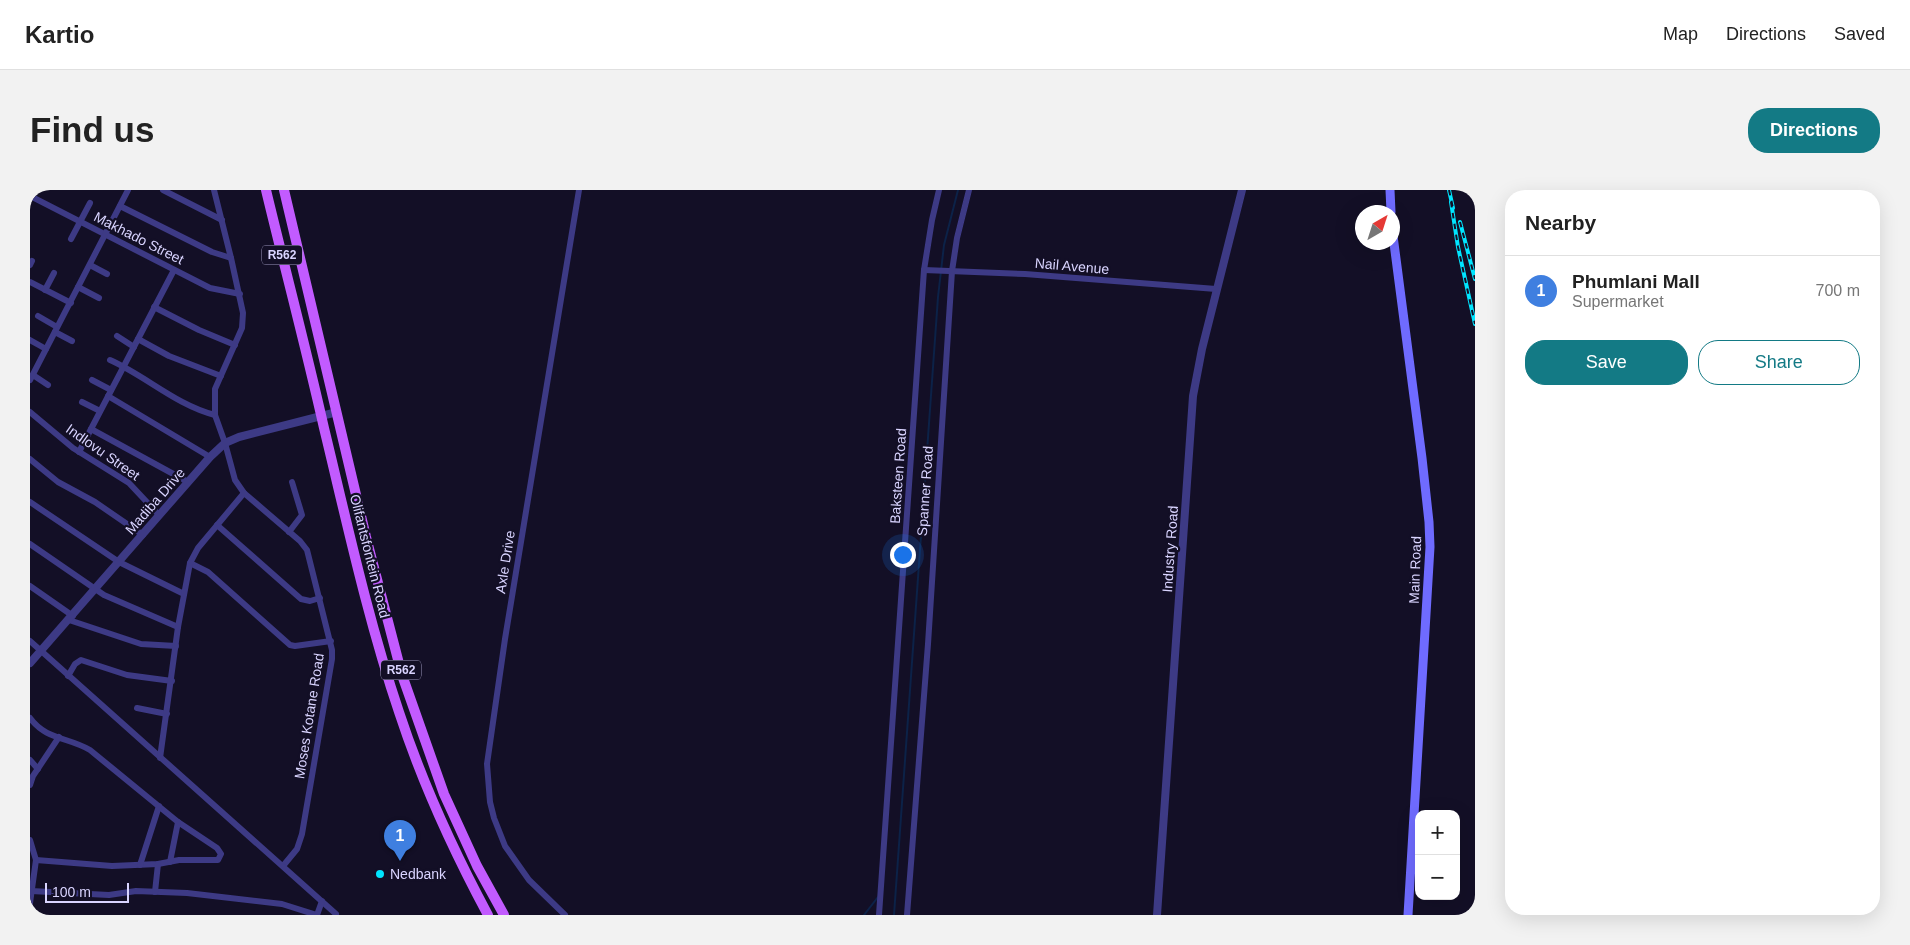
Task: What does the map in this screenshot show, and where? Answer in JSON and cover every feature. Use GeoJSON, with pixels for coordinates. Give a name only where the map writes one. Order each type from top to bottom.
{"type":"FeatureCollection","features":[{"type":"Feature","properties":{"kind":"main road","name":"Olifantsfontein Road"},"geometry":{"type":"LineString","coordinates":[[266,190],[366,597],[399,713],[418,766],[444,826],[488,915]]}},
{"type":"Feature","properties":{"kind":"main road","name":"Olifantsfontein Road"},"geometry":{"type":"LineString","coordinates":[[284,190],[336,412],[402,675],[444,794],[478,866],[504,915]]}},
{"type":"Feature","properties":{"kind":"main road"},"geometry":{"type":"LineString","coordinates":[[1390,190],[1391,205]]}},
{"type":"Feature","properties":{"kind":"main road","name":"Main Road"},"geometry":{"type":"LineString","coordinates":[[1395,250],[1430,536],[1430,578],[1408,915]]}},
{"type":"Feature","properties":{"kind":"street"},"geometry":{"type":"LineString","coordinates":[[48,385],[32,374],[128,190]]}},
{"type":"Feature","properties":{"kind":"street"},"geometry":{"type":"LineString","coordinates":[[163,190],[222,220]]}},
{"type":"Feature","properties":{"kind":"street","name":"Moses Kotane Road"},"geometry":{"type":"LineString","coordinates":[[214,190],[240,294],[243,320],[235,345],[215,389],[215,415],[235,480],[244,493],[307,550],[331,641],[332,659],[302,834],[297,849],[284,866]]}},
{"type":"Feature","properties":{"kind":"street","name":"Axle Drive"},"geometry":{"type":"LineString","coordinates":[[565,915],[529,880],[505,846],[490,802],[487,764],[505,639],[579,190]]}},
{"type":"Feature","properties":{"kind":"street","name":"Baksteen Road"},"geometry":{"type":"LineString","coordinates":[[879,915],[924,270],[939,190]]}},
{"type":"Feature","properties":{"kind":"street","name":"Spanner Road"},"geometry":{"type":"LineString","coordinates":[[908,915],[952,271],[957,238],[969,190]]}},
{"type":"Feature","properties":{"kind":"street","name":"Industry Road"},"geometry":{"type":"LineString","coordinates":[[1157,915],[1193,396],[1200,354],[1242,190]]}},
{"type":"Feature","properties":{"kind":"street","name":"Makhado Street"},"geometry":{"type":"LineString","coordinates":[[30,196],[215,290],[240,294]]}},
{"type":"Feature","properties":{"kind":"street"},"geometry":{"type":"LineString","coordinates":[[71,239],[90,203]]}},
{"type":"Feature","properties":{"kind":"street"},"geometry":{"type":"LineString","coordinates":[[120,206],[212,252],[231,258]]}},
{"type":"Feature","properties":{"kind":"street"},"geometry":{"type":"LineString","coordinates":[[90,265],[107,274]]}},
{"type":"Feature","properties":{"kind":"street"},"geometry":{"type":"LineString","coordinates":[[79,452],[174,270]]}},
{"type":"Feature","properties":{"kind":"street","name":"Nail Avenue"},"geometry":{"type":"LineString","coordinates":[[924,270],[1025,274],[1216,289]]}},
{"type":"Feature","properties":{"kind":"street"},"geometry":{"type":"LineString","coordinates":[[45,290],[54,273]]}},
{"type":"Feature","properties":{"kind":"street"},"geometry":{"type":"LineString","coordinates":[[30,282],[70,303]]}},
{"type":"Feature","properties":{"kind":"street"},"geometry":{"type":"LineString","coordinates":[[78,287],[99,298]]}},
{"type":"Feature","properties":{"kind":"street"},"geometry":{"type":"LineString","coordinates":[[154,307],[199,330],[235,345]]}},
{"type":"Feature","properties":{"kind":"street"},"geometry":{"type":"LineString","coordinates":[[38,316],[72,342]]}},
{"type":"Feature","properties":{"kind":"street"},"geometry":{"type":"LineString","coordinates":[[116,336],[134,347]]}},
{"type":"Feature","properties":{"kind":"street"},"geometry":{"type":"LineString","coordinates":[[138,339],[169,356],[221,376]]}},
{"type":"Feature","properties":{"kind":"street"},"geometry":{"type":"LineString","coordinates":[[30,340],[46,349]]}},
{"type":"Feature","properties":{"kind":"street"},"geometry":{"type":"LineString","coordinates":[[110,360],[124,366],[154,386],[194,408],[215,415]]}},
{"type":"Feature","properties":{"kind":"street"},"geometry":{"type":"LineString","coordinates":[[92,380],[210,457]]}},
{"type":"Feature","properties":{"kind":"street"},"geometry":{"type":"LineString","coordinates":[[82,402],[100,411]]}},
{"type":"Feature","properties":{"kind":"street","name":"Indlovu Street"},"geometry":{"type":"LineString","coordinates":[[30,412],[79,452],[129,483],[159,515]]}},
{"type":"Feature","properties":{"kind":"street","name":"Madiba Drive"},"geometry":{"type":"LineString","coordinates":[[30,663],[210,457],[225,443],[240,437],[336,412]]}},
{"type":"Feature","properties":{"kind":"street"},"geometry":{"type":"LineString","coordinates":[[91,428],[188,482]]}},
{"type":"Feature","properties":{"kind":"street"},"geometry":{"type":"LineString","coordinates":[[30,460],[58,482],[95,502],[143,535]]}},
{"type":"Feature","properties":{"kind":"street"},"geometry":{"type":"LineString","coordinates":[[289,532],[302,515],[292,482]]}},
{"type":"Feature","properties":{"kind":"street"},"geometry":{"type":"LineString","coordinates":[[160,758],[178,627],[190,563],[198,548],[244,493]]}},
{"type":"Feature","properties":{"kind":"street"},"geometry":{"type":"LineString","coordinates":[[30,502],[119,562],[184,594]]}},
{"type":"Feature","properties":{"kind":"street"},"geometry":{"type":"LineString","coordinates":[[217,525],[301,599],[320,598]]}},
{"type":"Feature","properties":{"kind":"street"},"geometry":{"type":"LineString","coordinates":[[30,544],[118,602],[178,627]]}},
{"type":"Feature","properties":{"kind":"street"},"geometry":{"type":"LineString","coordinates":[[190,563],[208,572],[290,645],[331,641]]}},
{"type":"Feature","properties":{"kind":"street"},"geometry":{"type":"LineString","coordinates":[[30,586],[71,618],[140,644],[176,646]]}},
{"type":"Feature","properties":{"kind":"street"},"geometry":{"type":"LineString","coordinates":[[30,642],[336,914]]}},
{"type":"Feature","properties":{"kind":"street"},"geometry":{"type":"LineString","coordinates":[[68,676],[78,662],[86,661],[128,675],[172,681]]}},
{"type":"Feature","properties":{"kind":"street"},"geometry":{"type":"LineString","coordinates":[[137,708],[167,714]]}},
{"type":"Feature","properties":{"kind":"street"},"geometry":{"type":"LineString","coordinates":[[30,718],[45,733],[74,742],[90,750],[178,822],[220,851],[218,860],[179,860],[140,865],[112,866],[36,860]]}},
{"type":"Feature","properties":{"kind":"street"},"geometry":{"type":"LineString","coordinates":[[30,786],[38,769],[59,738]]}},
{"type":"Feature","properties":{"kind":"street"},"geometry":{"type":"LineString","coordinates":[[30,760],[38,769]]}},
{"type":"Feature","properties":{"kind":"street"},"geometry":{"type":"LineString","coordinates":[[140,865],[159,806]]}},
{"type":"Feature","properties":{"kind":"street"},"geometry":{"type":"LineString","coordinates":[[170,862],[178,822]]}},
{"type":"Feature","properties":{"kind":"street"},"geometry":{"type":"LineString","coordinates":[[30,840],[36,860],[30,904]]}},
{"type":"Feature","properties":{"kind":"street"},"geometry":{"type":"LineString","coordinates":[[155,892],[158,864]]}},
{"type":"Feature","properties":{"kind":"street"},"geometry":{"type":"LineString","coordinates":[[31,891],[109,895],[136,891],[187,893],[282,904],[316,915],[322,901]]}},
{"type":"Feature","properties":{"kind":"waterway"},"geometry":{"type":"LineString","coordinates":[[894,915],[938,297],[944,245],[958,190]]}},
{"type":"Feature","properties":{"kind":"waterway"},"geometry":{"type":"LineString","coordinates":[[864,915],[878,897]]}},
{"type":"Feature","properties":{"kind":"railway"},"geometry":{"type":"LineString","coordinates":[[1449,190],[1453,208]]}},
{"type":"Feature","properties":{"kind":"railway"},"geometry":{"type":"LineString","coordinates":[[1451,202],[1458,247],[1475,324]]}},
{"type":"Feature","properties":{"kind":"railway"},"geometry":{"type":"LineString","coordinates":[[1460,222],[1475,279]]}},
{"type":"Feature","properties":{"kind":"place","name":"Phumlani Mall"},"geometry":{"type":"Point","coordinates":[400,861]}},
{"type":"Feature","properties":{"kind":"place","name":"Nedbank"},"geometry":{"type":"Point","coordinates":[380,874]}}]}
